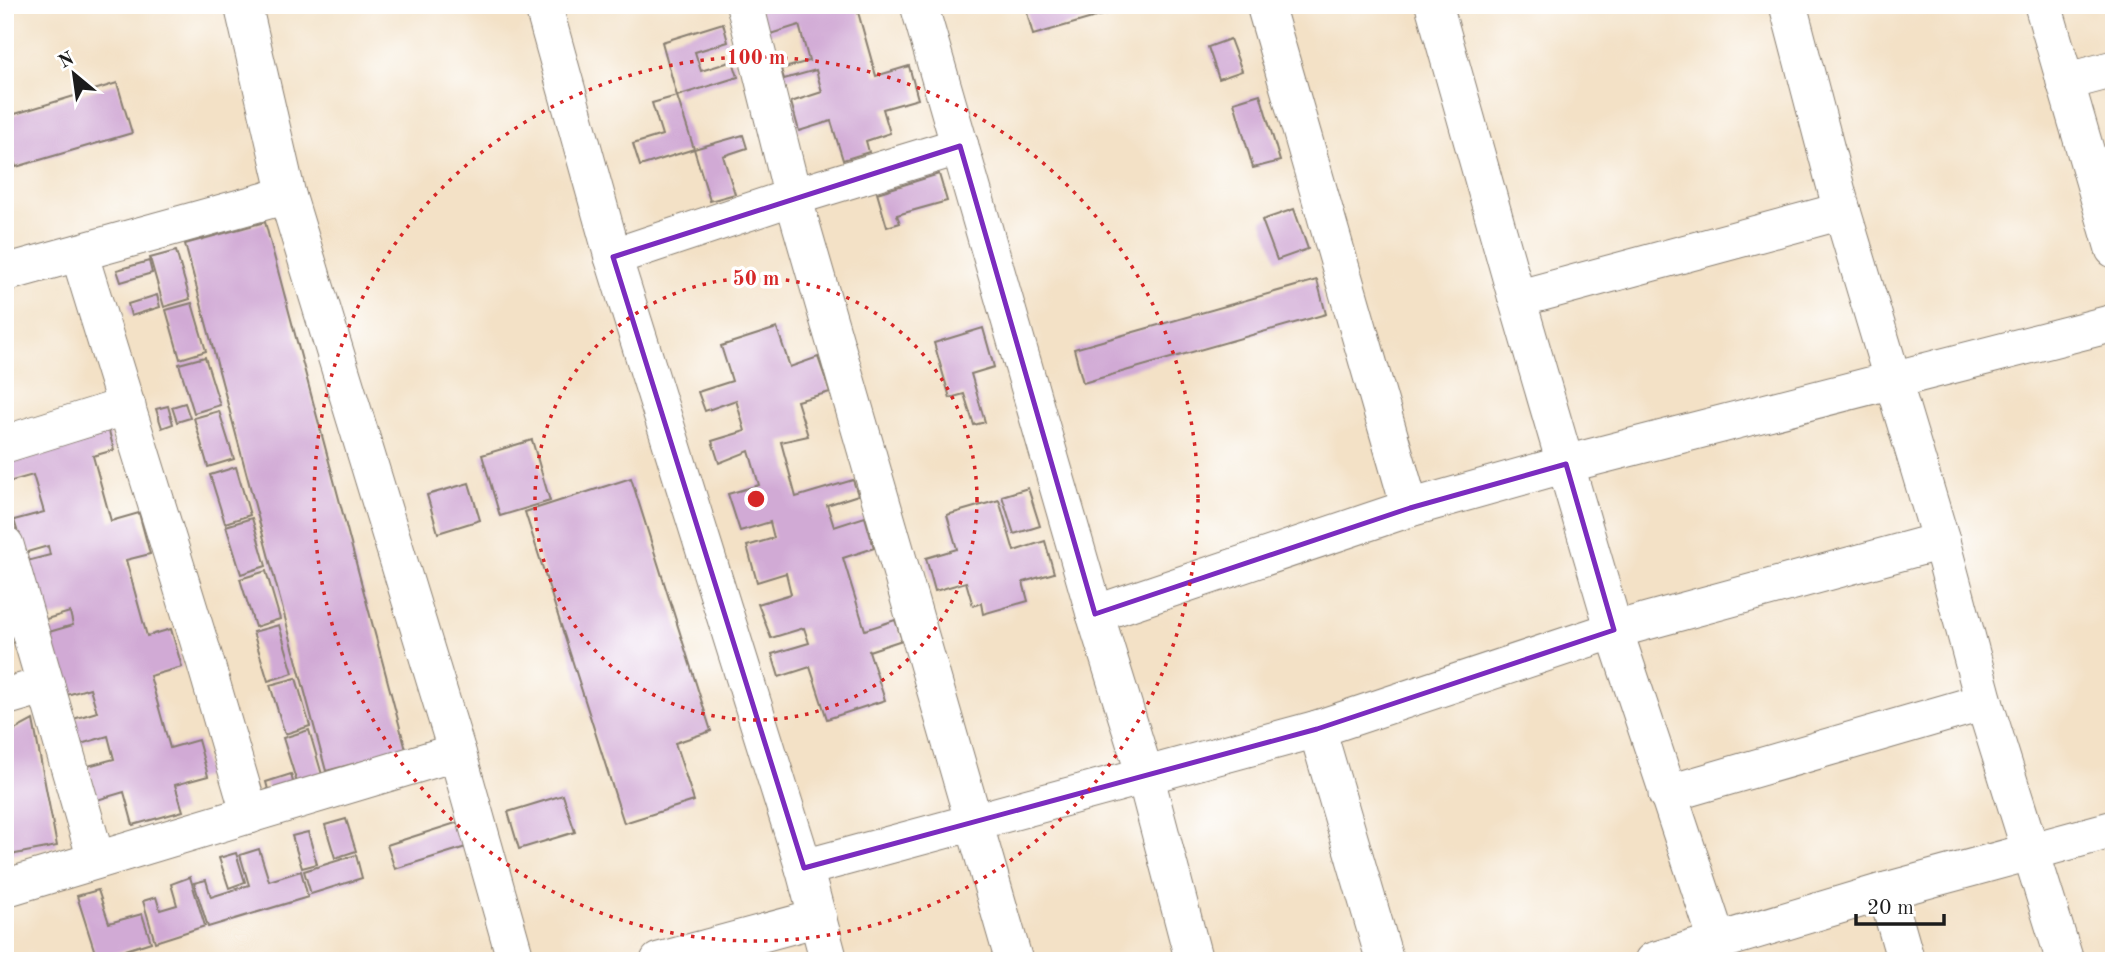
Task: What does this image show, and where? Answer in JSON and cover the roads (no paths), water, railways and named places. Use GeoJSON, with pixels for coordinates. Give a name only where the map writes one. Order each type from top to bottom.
{"type":"FeatureCollection","features":[{"type":"Feature","properties":{"kind":"street"},"geometry":{"type":"LineString","coordinates":[[243,5],[287,195],[457,752],[516,961]]}},
{"type":"Feature","properties":{"kind":"street"},"geometry":{"type":"LineString","coordinates":[[543,5],[613,257],[804,868],[829,961]]}},
{"type":"Feature","properties":{"kind":"street"},"geometry":{"type":"LineString","coordinates":[[745,5],[793,197],[1014,961]]}},
{"type":"Feature","properties":{"kind":"street"},"geometry":{"type":"LineString","coordinates":[[919,5],[1095,614],[1145,775],[1194,961]]}},
{"type":"Feature","properties":{"kind":"street"},"geometry":{"type":"LineString","coordinates":[[1265,5],[1410,508]]}},
{"type":"Feature","properties":{"kind":"street"},"geometry":{"type":"LineString","coordinates":[[1434,5],[1614,630],[1717,940]]}},
{"type":"Feature","properties":{"kind":"street"},"geometry":{"type":"LineString","coordinates":[[1788,5],[1842,211],[1941,541],[1984,702],[2065,961]]}},
{"type":"Feature","properties":{"kind":"street"},"geometry":{"type":"LineString","coordinates":[[2043,5],[2114,250]]}},
{"type":"Feature","properties":{"kind":"street"},"geometry":{"type":"LineString","coordinates":[[2065,82],[2114,69]]}},
{"type":"Feature","properties":{"kind":"street"},"geometry":{"type":"LineString","coordinates":[[613,257],[793,197],[960,146]]}},
{"type":"Feature","properties":{"kind":"street"},"geometry":{"type":"LineString","coordinates":[[5,273],[287,195]]}},
{"type":"Feature","properties":{"kind":"street"},"geometry":{"type":"LineString","coordinates":[[1517,299],[1842,211]]}},
{"type":"Feature","properties":{"kind":"street"},"geometry":{"type":"LineString","coordinates":[[79,253],[250,815]]}},
{"type":"Feature","properties":{"kind":"street"},"geometry":{"type":"LineString","coordinates":[[1095,614],[1410,508],[1566,464],[2114,323]]}},
{"type":"Feature","properties":{"kind":"street"},"geometry":{"type":"LineString","coordinates":[[5,444],[127,406]]}},
{"type":"Feature","properties":{"kind":"street"},"geometry":{"type":"LineString","coordinates":[[804,868],[1317,729],[1614,630],[1941,541]]}},
{"type":"Feature","properties":{"kind":"street"},"geometry":{"type":"LineString","coordinates":[[5,545],[96,859]]}},
{"type":"Feature","properties":{"kind":"street"},"geometry":{"type":"LineString","coordinates":[[5,697],[46,685]]}},
{"type":"Feature","properties":{"kind":"street"},"geometry":{"type":"LineString","coordinates":[[1667,794],[1984,702]]}},
{"type":"Feature","properties":{"kind":"street"},"geometry":{"type":"LineString","coordinates":[[1317,729],[1385,961]]}},
{"type":"Feature","properties":{"kind":"street"},"geometry":{"type":"LineString","coordinates":[[5,888],[457,752]]}},
{"type":"Feature","properties":{"kind":"street"},"geometry":{"type":"LineString","coordinates":[[1653,961],[1886,891],[2114,829]]}},
{"type":"Feature","properties":{"kind":"street"},"geometry":{"type":"LineString","coordinates":[[1886,891],[1906,961]]}},
{"type":"Feature","properties":{"kind":"street"},"geometry":{"type":"LineString","coordinates":[[659,961],[818,918]]}}]}
